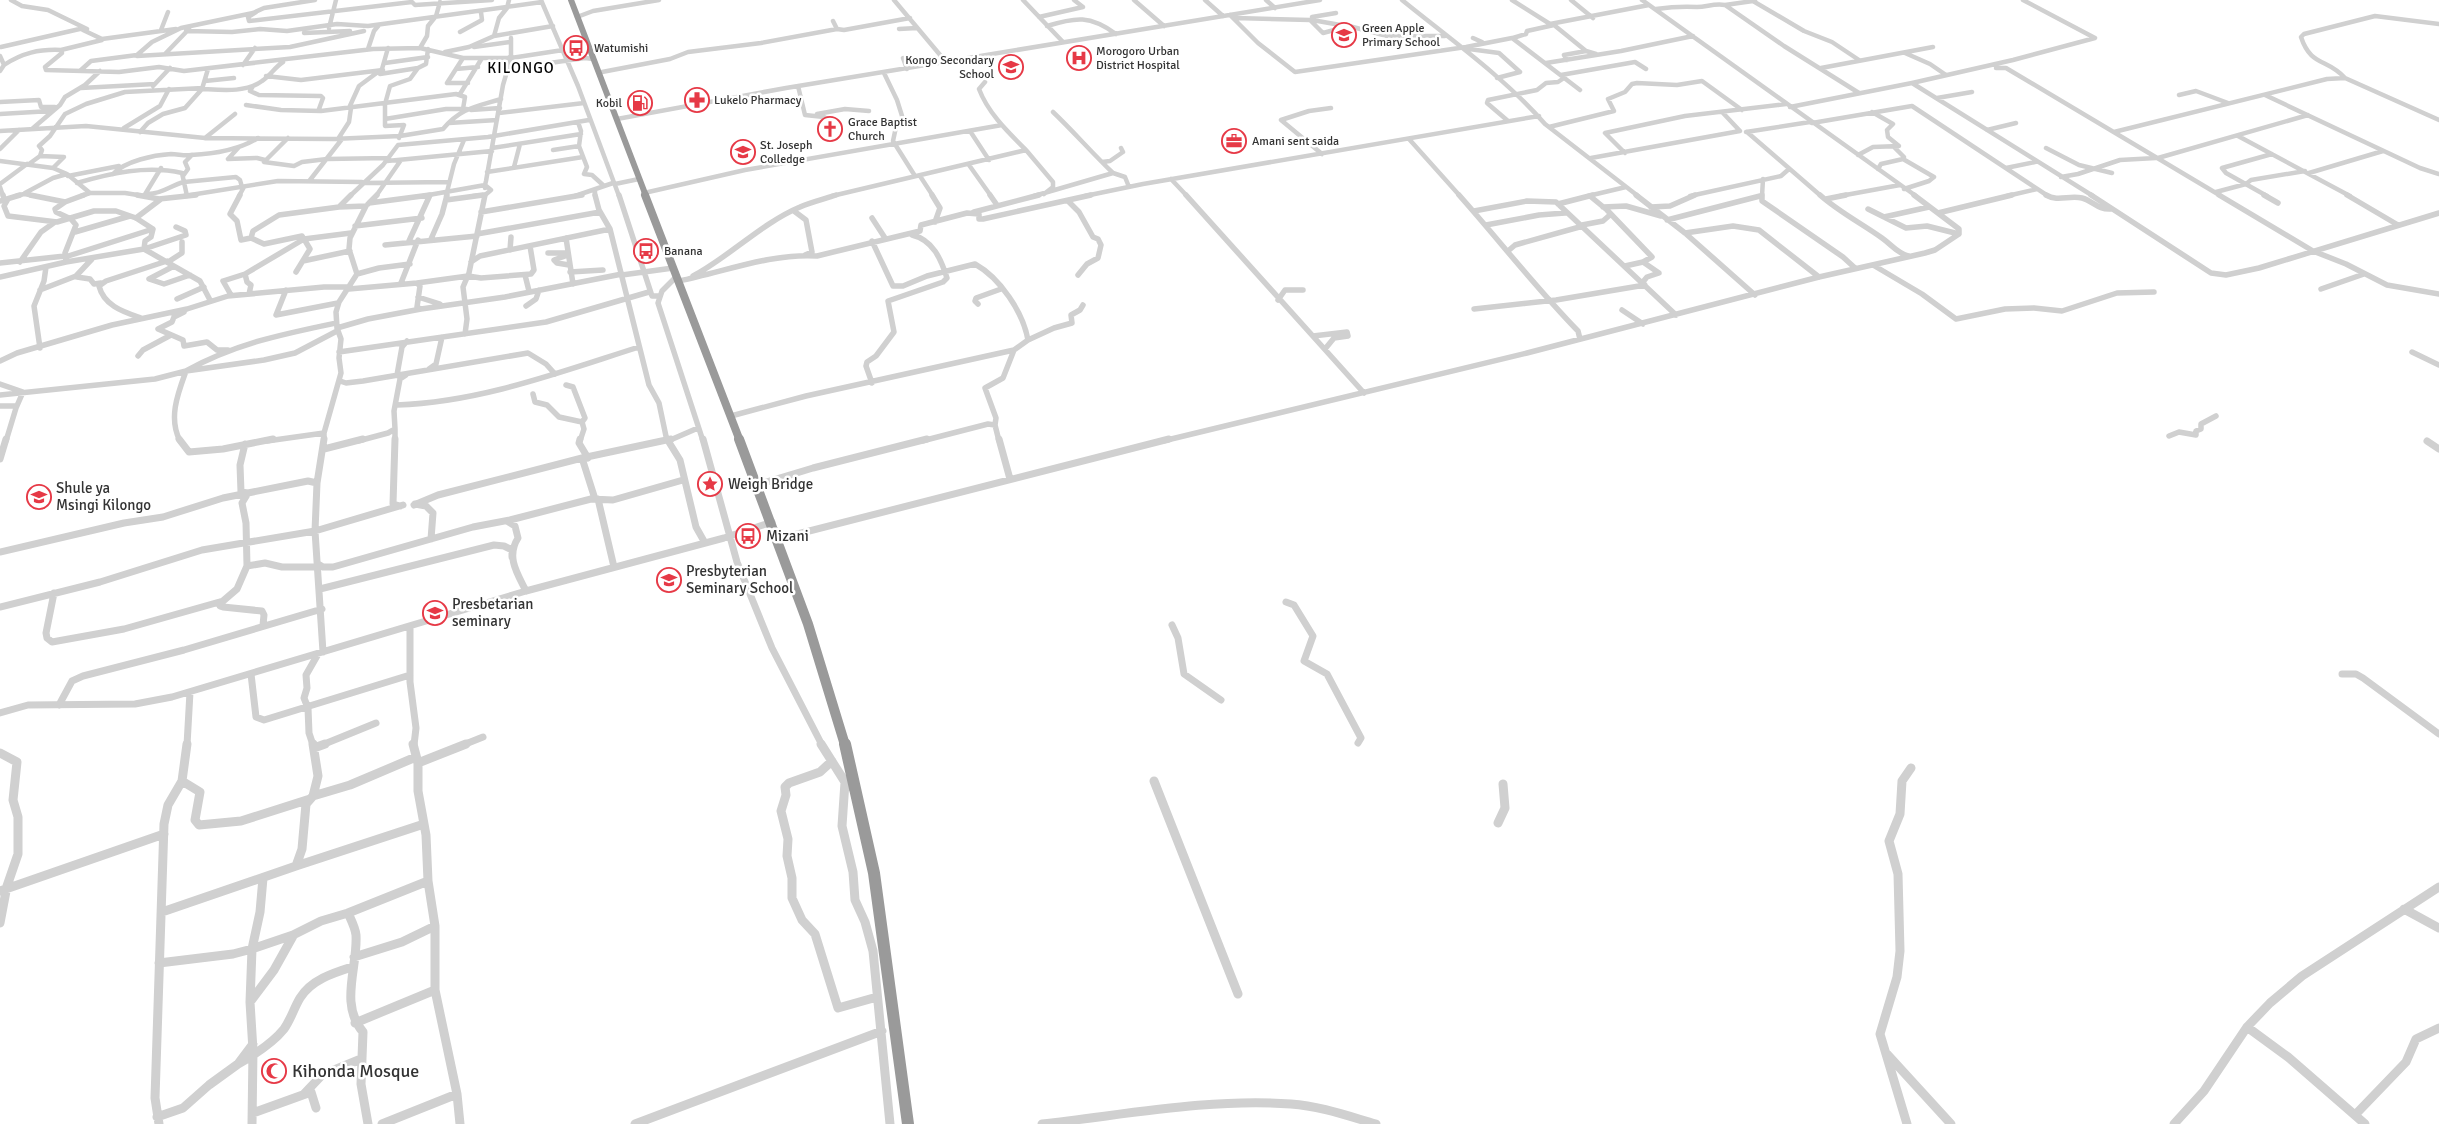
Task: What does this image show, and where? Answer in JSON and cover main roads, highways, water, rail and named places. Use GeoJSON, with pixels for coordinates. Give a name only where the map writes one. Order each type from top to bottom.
{"type":"FeatureCollection","features":[{"type":"Feature","properties":{"kind":"highway"},"geometry":{"type":"LineString","coordinates":[[571,0],[644,194],[679,276],[772,522],[822,665],[858,791],[880,908],[908,1124]]}},
{"type":"Feature","properties":{"kind":"place","name":"Green Apple Primary School"},"geometry":{"type":"Point","coordinates":[1344,35]}},
{"type":"Feature","properties":{"kind":"place","name":"Watumishi"},"geometry":{"type":"Point","coordinates":[576,48]}},
{"type":"Feature","properties":{"kind":"place","name":"Morogoro Urban District Hospital"},"geometry":{"type":"Point","coordinates":[1079,58]}},
{"type":"Feature","properties":{"kind":"place","name":"Kongo Secondary School"},"geometry":{"type":"Point","coordinates":[1011,67]}},
{"type":"Feature","properties":{"kind":"place","name":"Lukelo Pharmacy"},"geometry":{"type":"Point","coordinates":[697,100]}},
{"type":"Feature","properties":{"kind":"place","name":"Kobil"},"geometry":{"type":"Point","coordinates":[640,103]}},
{"type":"Feature","properties":{"kind":"place","name":"Grace Baptist Church"},"geometry":{"type":"Point","coordinates":[830,129]}},
{"type":"Feature","properties":{"kind":"place","name":"Amani sent saida"},"geometry":{"type":"Point","coordinates":[1234,141]}},
{"type":"Feature","properties":{"kind":"place","name":"St. Joseph Colledge"},"geometry":{"type":"Point","coordinates":[743,152]}},
{"type":"Feature","properties":{"kind":"place","name":"Banana"},"geometry":{"type":"Point","coordinates":[646,251]}},
{"type":"Feature","properties":{"kind":"place","name":"Weigh Bridge"},"geometry":{"type":"Point","coordinates":[710,484]}},
{"type":"Feature","properties":{"kind":"place","name":"Shule ya Msingi Kilongo"},"geometry":{"type":"Point","coordinates":[39,497]}},
{"type":"Feature","properties":{"kind":"place","name":"Mizani"},"geometry":{"type":"Point","coordinates":[748,536]}},
{"type":"Feature","properties":{"kind":"place","name":"Presbyterian Seminary School"},"geometry":{"type":"Point","coordinates":[669,580]}},
{"type":"Feature","properties":{"kind":"place","name":"Presbetarian seminary"},"geometry":{"type":"Point","coordinates":[435,613]}},
{"type":"Feature","properties":{"kind":"place","name":"Kihonda Mosque"},"geometry":{"type":"Point","coordinates":[274,1071]}},
{"type":"Feature","properties":{"kind":"district","name":"KILONGO"},"geometry":{"type":"Point","coordinates":[521,68]}}]}
